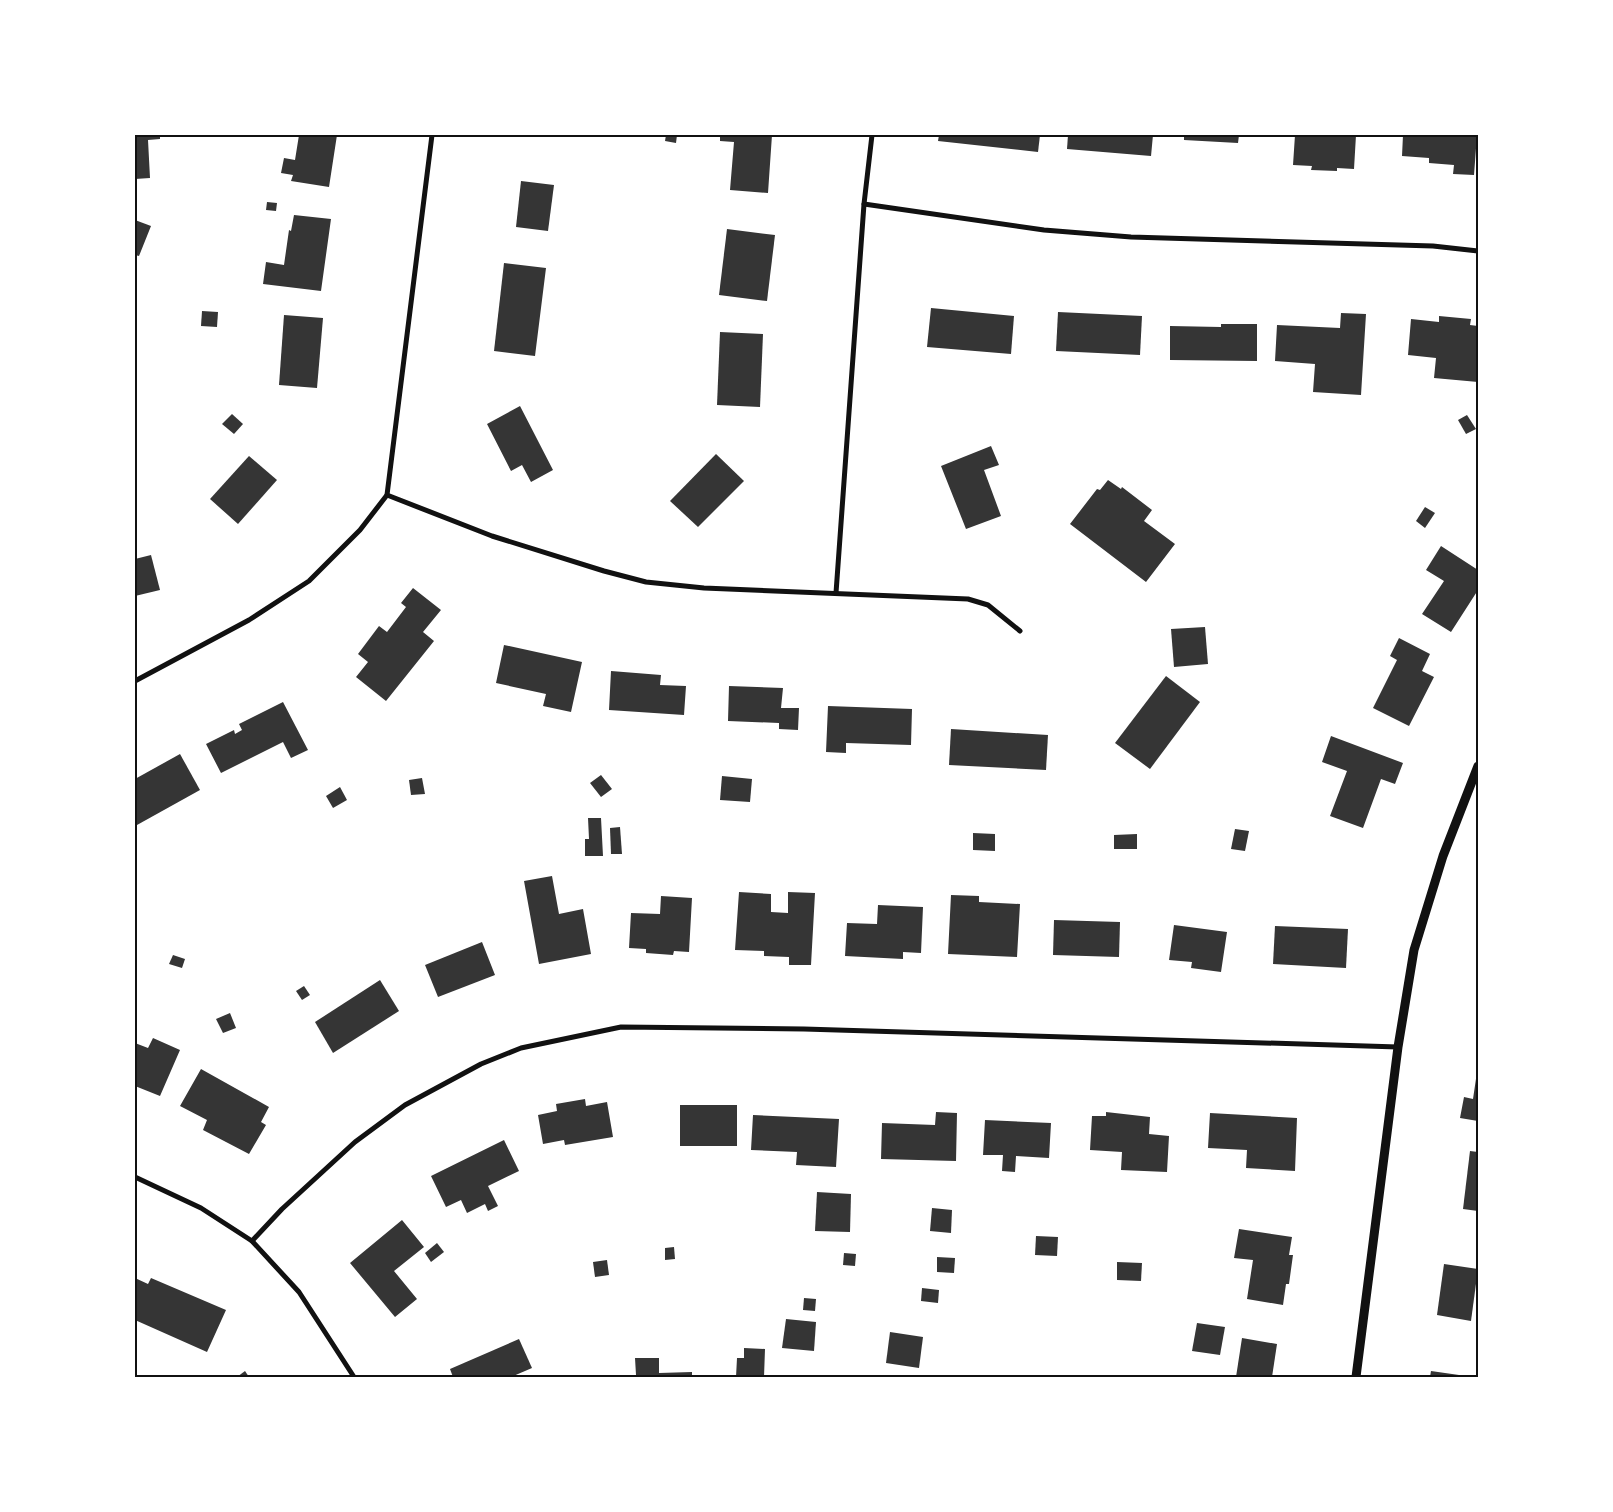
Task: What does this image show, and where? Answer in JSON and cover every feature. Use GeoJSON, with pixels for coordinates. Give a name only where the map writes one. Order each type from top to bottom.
{"type":"FeatureCollection","features":[{"type":"Feature","properties":{"kind":"street"},"geometry":{"type":"LineString","coordinates":[[135,681],[249,620],[309,581],[360,530],[386,495],[432,135]]}},
{"type":"Feature","properties":{"kind":"street"},"geometry":{"type":"LineString","coordinates":[[836,593],[864,204],[872,135]]}},
{"type":"Feature","properties":{"kind":"street"},"geometry":{"type":"LineString","coordinates":[[864,204],[1044,230],[1146,238],[1434,246],[1478,251]]}},
{"type":"Feature","properties":{"kind":"street"},"geometry":{"type":"LineString","coordinates":[[386,495],[492,536],[646,582],[681,587],[968,599],[988,605],[1020,631]]}},
{"type":"Feature","properties":{"kind":"street"},"geometry":{"type":"LineString","coordinates":[[1356,1377],[1398,1047],[1414,950],[1443,856],[1478,766]]}},
{"type":"Feature","properties":{"kind":"street"},"geometry":{"type":"LineString","coordinates":[[252,1241],[282,1209],[355,1142],[405,1105],[481,1064],[521,1048],[621,1027],[804,1029],[1398,1047]]}},
{"type":"Feature","properties":{"kind":"street"},"geometry":{"type":"LineString","coordinates":[[135,1177],[201,1208],[252,1241],[299,1292],[354,1377]]}},
{"type":"Feature","properties":{"kind":"building"},"geometry":{"type":"Polygon","coordinates":[[[135,135],[160,135],[160,139],[148,140],[150,178],[135,179],[135,135]]]}},
{"type":"Feature","properties":{"kind":"building"},"geometry":{"type":"Polygon","coordinates":[[[299,135],[337,135],[329,187],[291,181],[293,175],[281,173],[284,158],[295,160],[299,135]]]}},
{"type":"Feature","properties":{"kind":"building"},"geometry":{"type":"Polygon","coordinates":[[[666,135],[677,135],[676,143],[665,141],[666,135]]]}},
{"type":"Feature","properties":{"kind":"building"},"geometry":{"type":"Polygon","coordinates":[[[720,135],[772,135],[768,193],[730,190],[734,142],[720,141],[720,135]]]}},
{"type":"Feature","properties":{"kind":"building"},"geometry":{"type":"Polygon","coordinates":[[[939,135],[1040,135],[1038,152],[938,141],[939,135]]]}},
{"type":"Feature","properties":{"kind":"building"},"geometry":{"type":"Polygon","coordinates":[[[1068,135],[1153,135],[1151,156],[1067,149],[1068,135]]]}},
{"type":"Feature","properties":{"kind":"building"},"geometry":{"type":"Polygon","coordinates":[[[1184,135],[1239,135],[1238,143],[1184,140],[1184,135]]]}},
{"type":"Feature","properties":{"kind":"building"},"geometry":{"type":"Polygon","coordinates":[[[1295,135],[1356,135],[1354,169],[1337,168],[1337,171],[1311,170],[1312,166],[1293,165],[1295,135]]]}},
{"type":"Feature","properties":{"kind":"building"},"geometry":{"type":"Polygon","coordinates":[[[1403,135],[1477,135],[1474,175],[1453,174],[1454,165],[1429,163],[1429,158],[1402,156],[1403,135]]]}},
{"type":"Feature","properties":{"kind":"building"},"geometry":{"type":"Polygon","coordinates":[[[521,181],[554,185],[548,231],[516,227],[521,181]]]}},
{"type":"Feature","properties":{"kind":"building"},"geometry":{"type":"Polygon","coordinates":[[[267,202],[277,203],[276,211],[266,210],[267,202]]]}},
{"type":"Feature","properties":{"kind":"building"},"geometry":{"type":"Polygon","coordinates":[[[294,215],[331,219],[321,291],[263,284],[266,262],[284,265],[289,230],[291,231],[294,215]]]}},
{"type":"Feature","properties":{"kind":"building"},"geometry":{"type":"Polygon","coordinates":[[[135,220],[151,226],[139,256],[135,255],[135,220]]]}},
{"type":"Feature","properties":{"kind":"building"},"geometry":{"type":"Polygon","coordinates":[[[727,229],[775,235],[767,301],[719,295],[727,229]]]}},
{"type":"Feature","properties":{"kind":"building"},"geometry":{"type":"Polygon","coordinates":[[[504,263],[546,268],[535,356],[494,351],[504,263]]]}},
{"type":"Feature","properties":{"kind":"building"},"geometry":{"type":"Polygon","coordinates":[[[931,308],[1014,316],[1011,354],[927,347],[931,308]]]}},
{"type":"Feature","properties":{"kind":"building"},"geometry":{"type":"Polygon","coordinates":[[[202,311],[218,312],[217,327],[201,326],[202,311]]]}},
{"type":"Feature","properties":{"kind":"building"},"geometry":{"type":"Polygon","coordinates":[[[1058,312],[1142,316],[1140,355],[1056,351],[1058,312]]]}},
{"type":"Feature","properties":{"kind":"building"},"geometry":{"type":"Polygon","coordinates":[[[1341,313],[1366,314],[1361,395],[1313,392],[1315,364],[1275,361],[1277,325],[1340,328],[1341,313]]]}},
{"type":"Feature","properties":{"kind":"building"},"geometry":{"type":"Polygon","coordinates":[[[284,315],[323,318],[317,388],[279,385],[284,315]]]}},
{"type":"Feature","properties":{"kind":"building"},"geometry":{"type":"Polygon","coordinates":[[[1439,316],[1471,319],[1470,325],[1478,326],[1478,382],[1434,378],[1436,358],[1408,355],[1411,319],[1439,322],[1439,316]]]}},
{"type":"Feature","properties":{"kind":"building"},"geometry":{"type":"Polygon","coordinates":[[[1221,324],[1257,324],[1257,361],[1170,360],[1170,326],[1221,327],[1221,324]]]}},
{"type":"Feature","properties":{"kind":"building"},"geometry":{"type":"Polygon","coordinates":[[[720,332],[763,334],[760,407],[717,405],[720,332]]]}},
{"type":"Feature","properties":{"kind":"building"},"geometry":{"type":"Polygon","coordinates":[[[520,406],[553,470],[531,482],[522,465],[511,471],[487,424],[520,406]]]}},
{"type":"Feature","properties":{"kind":"building"},"geometry":{"type":"Polygon","coordinates":[[[232,414],[243,424],[234,434],[222,424],[232,414]]]}},
{"type":"Feature","properties":{"kind":"building"},"geometry":{"type":"Polygon","coordinates":[[[1467,415],[1476,429],[1466,434],[1458,420],[1467,415]]]}},
{"type":"Feature","properties":{"kind":"building"},"geometry":{"type":"Polygon","coordinates":[[[991,446],[999,465],[984,470],[1001,516],[966,529],[941,466],[991,446]]]}},
{"type":"Feature","properties":{"kind":"building"},"geometry":{"type":"Polygon","coordinates":[[[716,454],[744,481],[698,527],[670,501],[716,454]]]}},
{"type":"Feature","properties":{"kind":"building"},"geometry":{"type":"Polygon","coordinates":[[[249,456],[277,480],[238,524],[210,499],[249,456]]]}},
{"type":"Feature","properties":{"kind":"building"},"geometry":{"type":"Polygon","coordinates":[[[1108,480],[1121,489],[1122,487],[1152,510],[1144,521],[1175,544],[1146,582],[1070,524],[1097,489],[1100,490],[1108,480]]]}},
{"type":"Feature","properties":{"kind":"building"},"geometry":{"type":"Polygon","coordinates":[[[1425,507],[1435,513],[1425,528],[1416,521],[1425,507]]]}},
{"type":"Feature","properties":{"kind":"building"},"geometry":{"type":"Polygon","coordinates":[[[1441,546],[1478,570],[1478,590],[1451,632],[1422,614],[1444,581],[1426,570],[1441,546]]]}},
{"type":"Feature","properties":{"kind":"building"},"geometry":{"type":"Polygon","coordinates":[[[151,555],[160,590],[135,596],[135,559],[151,555]]]}},
{"type":"Feature","properties":{"kind":"building"},"geometry":{"type":"Polygon","coordinates":[[[413,588],[441,610],[423,632],[434,641],[386,701],[356,677],[368,662],[358,654],[379,626],[387,632],[406,607],[401,603],[413,588]]]}},
{"type":"Feature","properties":{"kind":"building"},"geometry":{"type":"Polygon","coordinates":[[[1205,627],[1208,664],[1174,667],[1171,629],[1205,627]]]}},
{"type":"Feature","properties":{"kind":"building"},"geometry":{"type":"Polygon","coordinates":[[[1399,638],[1430,654],[1422,671],[1434,677],[1409,726],[1373,708],[1397,660],[1390,656],[1399,638]]]}},
{"type":"Feature","properties":{"kind":"building"},"geometry":{"type":"Polygon","coordinates":[[[504,645],[582,662],[571,712],[543,706],[546,694],[496,683],[504,645]]]}},
{"type":"Feature","properties":{"kind":"building"},"geometry":{"type":"Polygon","coordinates":[[[611,671],[661,675],[660,685],[686,686],[684,715],[609,710],[611,671]]]}},
{"type":"Feature","properties":{"kind":"building"},"geometry":{"type":"Polygon","coordinates":[[[1166,676],[1200,702],[1150,769],[1115,743],[1166,676]]]}},
{"type":"Feature","properties":{"kind":"building"},"geometry":{"type":"Polygon","coordinates":[[[729,686],[783,688],[781,708],[799,708],[798,730],[779,729],[779,723],[728,721],[729,686]]]}},
{"type":"Feature","properties":{"kind":"building"},"geometry":{"type":"Polygon","coordinates":[[[283,702],[308,750],[291,758],[283,742],[221,773],[206,744],[234,730],[235,734],[242,730],[239,724],[283,702]]]}},
{"type":"Feature","properties":{"kind":"building"},"geometry":{"type":"Polygon","coordinates":[[[828,706],[912,709],[911,745],[846,743],[846,753],[826,752],[828,706]]]}},
{"type":"Feature","properties":{"kind":"building"},"geometry":{"type":"Polygon","coordinates":[[[951,729],[1048,735],[1046,770],[949,765],[951,729]]]}},
{"type":"Feature","properties":{"kind":"building"},"geometry":{"type":"Polygon","coordinates":[[[1331,736],[1403,763],[1395,784],[1381,779],[1363,828],[1330,816],[1347,771],[1322,762],[1331,736]]]}},
{"type":"Feature","properties":{"kind":"building"},"geometry":{"type":"Polygon","coordinates":[[[180,754],[200,790],[137,825],[135,779],[180,754]]]}},
{"type":"Feature","properties":{"kind":"building"},"geometry":{"type":"Polygon","coordinates":[[[601,775],[612,789],[601,797],[590,783],[601,775]]]}},
{"type":"Feature","properties":{"kind":"building"},"geometry":{"type":"Polygon","coordinates":[[[722,776],[752,779],[750,802],[720,800],[722,776]]]}},
{"type":"Feature","properties":{"kind":"building"},"geometry":{"type":"Polygon","coordinates":[[[422,778],[425,794],[411,795],[409,780],[422,778]]]}},
{"type":"Feature","properties":{"kind":"building"},"geometry":{"type":"Polygon","coordinates":[[[340,787],[347,800],[333,808],[326,796],[340,787]]]}},
{"type":"Feature","properties":{"kind":"building"},"geometry":{"type":"Polygon","coordinates":[[[588,818],[601,818],[603,856],[585,856],[585,839],[589,839],[588,818]]]}},
{"type":"Feature","properties":{"kind":"building"},"geometry":{"type":"Polygon","coordinates":[[[620,827],[622,854],[611,854],[610,828],[620,827]]]}},
{"type":"Feature","properties":{"kind":"building"},"geometry":{"type":"Polygon","coordinates":[[[1235,829],[1249,831],[1245,851],[1231,849],[1235,829]]]}},
{"type":"Feature","properties":{"kind":"building"},"geometry":{"type":"Polygon","coordinates":[[[973,833],[995,834],[995,851],[973,850],[973,833]]]}},
{"type":"Feature","properties":{"kind":"building"},"geometry":{"type":"Polygon","coordinates":[[[1137,834],[1137,849],[1114,849],[1114,835],[1137,834]]]}},
{"type":"Feature","properties":{"kind":"building"},"geometry":{"type":"Polygon","coordinates":[[[552,876],[559,914],[583,909],[591,954],[539,964],[524,881],[552,876]]]}},
{"type":"Feature","properties":{"kind":"building"},"geometry":{"type":"Polygon","coordinates":[[[739,892],[771,894],[771,912],[788,913],[788,892],[815,893],[811,965],[789,965],[789,957],[764,956],[764,951],[735,950],[739,892]]]}},
{"type":"Feature","properties":{"kind":"building"},"geometry":{"type":"Polygon","coordinates":[[[951,895],[979,896],[979,902],[1020,904],[1017,957],[948,954],[951,895]]]}},
{"type":"Feature","properties":{"kind":"building"},"geometry":{"type":"Polygon","coordinates":[[[661,896],[692,898],[689,952],[674,951],[673,955],[646,953],[646,949],[629,948],[631,913],[660,914],[661,896]]]}},
{"type":"Feature","properties":{"kind":"building"},"geometry":{"type":"Polygon","coordinates":[[[878,905],[923,907],[921,953],[903,952],[903,959],[845,956],[847,923],[877,924],[878,905]]]}},
{"type":"Feature","properties":{"kind":"building"},"geometry":{"type":"Polygon","coordinates":[[[1054,920],[1120,922],[1119,957],[1053,955],[1054,920]]]}},
{"type":"Feature","properties":{"kind":"building"},"geometry":{"type":"Polygon","coordinates":[[[1174,925],[1227,932],[1221,972],[1191,968],[1192,962],[1169,960],[1174,925]]]}},
{"type":"Feature","properties":{"kind":"building"},"geometry":{"type":"Polygon","coordinates":[[[1275,926],[1348,929],[1346,968],[1273,964],[1275,926]]]}},
{"type":"Feature","properties":{"kind":"building"},"geometry":{"type":"Polygon","coordinates":[[[482,942],[495,975],[438,997],[425,965],[482,942]]]}},
{"type":"Feature","properties":{"kind":"building"},"geometry":{"type":"Polygon","coordinates":[[[173,955],[185,959],[182,968],[169,964],[173,955]]]}},
{"type":"Feature","properties":{"kind":"building"},"geometry":{"type":"Polygon","coordinates":[[[380,980],[399,1011],[333,1053],[315,1022],[380,980]]]}},
{"type":"Feature","properties":{"kind":"building"},"geometry":{"type":"Polygon","coordinates":[[[304,986],[310,995],[302,1000],[296,991],[304,986]]]}},
{"type":"Feature","properties":{"kind":"building"},"geometry":{"type":"Polygon","coordinates":[[[230,1013],[236,1028],[223,1033],[216,1019],[230,1013]]]}},
{"type":"Feature","properties":{"kind":"building"},"geometry":{"type":"Polygon","coordinates":[[[153,1038],[180,1050],[160,1096],[135,1086],[135,1043],[148,1048],[153,1038]]]}},
{"type":"Feature","properties":{"kind":"building"},"geometry":{"type":"Polygon","coordinates":[[[201,1069],[269,1107],[261,1122],[266,1125],[249,1154],[203,1130],[207,1120],[180,1106],[201,1069]]]}},
{"type":"Feature","properties":{"kind":"building"},"geometry":{"type":"Polygon","coordinates":[[[1477,1072],[1478,1121],[1460,1118],[1464,1097],[1473,1099],[1477,1072]]]}},
{"type":"Feature","properties":{"kind":"building"},"geometry":{"type":"Polygon","coordinates":[[[585,1099],[586,1106],[607,1102],[613,1137],[565,1145],[564,1140],[543,1144],[538,1115],[557,1111],[556,1104],[585,1099]]]}},
{"type":"Feature","properties":{"kind":"building"},"geometry":{"type":"Polygon","coordinates":[[[680,1105],[737,1105],[737,1146],[680,1146],[680,1105]]]}},
{"type":"Feature","properties":{"kind":"building"},"geometry":{"type":"Polygon","coordinates":[[[936,1112],[957,1113],[956,1161],[881,1159],[882,1123],[935,1125],[936,1112]]]}},
{"type":"Feature","properties":{"kind":"building"},"geometry":{"type":"Polygon","coordinates":[[[1106,1112],[1150,1117],[1149,1134],[1169,1136],[1167,1172],[1121,1170],[1122,1152],[1090,1150],[1092,1116],[1106,1116],[1106,1112]]]}},
{"type":"Feature","properties":{"kind":"building"},"geometry":{"type":"Polygon","coordinates":[[[1210,1113],[1297,1118],[1295,1171],[1246,1168],[1247,1150],[1208,1148],[1210,1113]]]}},
{"type":"Feature","properties":{"kind":"building"},"geometry":{"type":"Polygon","coordinates":[[[753,1115],[839,1119],[836,1167],[796,1165],[797,1152],[751,1150],[753,1115]]]}},
{"type":"Feature","properties":{"kind":"building"},"geometry":{"type":"Polygon","coordinates":[[[985,1120],[1051,1123],[1049,1158],[1016,1156],[1015,1172],[1002,1171],[1003,1155],[983,1155],[985,1120]]]}},
{"type":"Feature","properties":{"kind":"building"},"geometry":{"type":"Polygon","coordinates":[[[504,1140],[519,1171],[488,1186],[498,1206],[488,1211],[485,1204],[467,1213],[461,1200],[446,1207],[431,1176],[504,1140]]]}},
{"type":"Feature","properties":{"kind":"building"},"geometry":{"type":"Polygon","coordinates":[[[1470,1151],[1478,1152],[1478,1211],[1463,1209],[1470,1151]]]}},
{"type":"Feature","properties":{"kind":"building"},"geometry":{"type":"Polygon","coordinates":[[[817,1192],[851,1194],[850,1232],[815,1231],[817,1192]]]}},
{"type":"Feature","properties":{"kind":"building"},"geometry":{"type":"Polygon","coordinates":[[[932,1208],[952,1210],[951,1233],[930,1231],[932,1208]]]}},
{"type":"Feature","properties":{"kind":"building"},"geometry":{"type":"Polygon","coordinates":[[[402,1220],[424,1247],[394,1271],[417,1299],[395,1317],[350,1263],[402,1220]]]}},
{"type":"Feature","properties":{"kind":"building"},"geometry":{"type":"Polygon","coordinates":[[[1239,1229],[1292,1237],[1289,1255],[1293,1255],[1289,1284],[1286,1284],[1283,1305],[1247,1299],[1253,1260],[1234,1258],[1239,1229]]]}},
{"type":"Feature","properties":{"kind":"building"},"geometry":{"type":"Polygon","coordinates":[[[1036,1236],[1058,1237],[1057,1256],[1035,1255],[1036,1236]]]}},
{"type":"Feature","properties":{"kind":"building"},"geometry":{"type":"Polygon","coordinates":[[[437,1243],[444,1252],[431,1262],[425,1253],[437,1243]]]}},
{"type":"Feature","properties":{"kind":"building"},"geometry":{"type":"Polygon","coordinates":[[[674,1247],[675,1259],[665,1260],[665,1248],[674,1247]]]}},
{"type":"Feature","properties":{"kind":"building"},"geometry":{"type":"Polygon","coordinates":[[[844,1253],[856,1254],[855,1266],[843,1265],[844,1253]]]}},
{"type":"Feature","properties":{"kind":"building"},"geometry":{"type":"Polygon","coordinates":[[[937,1257],[955,1258],[954,1273],[937,1272],[937,1257]]]}},
{"type":"Feature","properties":{"kind":"building"},"geometry":{"type":"Polygon","coordinates":[[[607,1260],[609,1275],[595,1277],[593,1262],[607,1260]]]}},
{"type":"Feature","properties":{"kind":"building"},"geometry":{"type":"Polygon","coordinates":[[[1117,1262],[1142,1263],[1141,1281],[1117,1280],[1117,1262]]]}},
{"type":"Feature","properties":{"kind":"building"},"geometry":{"type":"Polygon","coordinates":[[[1444,1264],[1478,1269],[1471,1321],[1437,1315],[1444,1264]]]}},
{"type":"Feature","properties":{"kind":"building"},"geometry":{"type":"Polygon","coordinates":[[[135,1278],[148,1284],[151,1278],[226,1310],[207,1352],[135,1320],[135,1278]]]}},
{"type":"Feature","properties":{"kind":"building"},"geometry":{"type":"Polygon","coordinates":[[[922,1288],[939,1290],[938,1303],[921,1301],[922,1288]]]}},
{"type":"Feature","properties":{"kind":"building"},"geometry":{"type":"Polygon","coordinates":[[[804,1298],[816,1299],[815,1311],[803,1310],[804,1298]]]}},
{"type":"Feature","properties":{"kind":"building"},"geometry":{"type":"Polygon","coordinates":[[[786,1319],[816,1322],[814,1351],[782,1348],[786,1319]]]}},
{"type":"Feature","properties":{"kind":"building"},"geometry":{"type":"Polygon","coordinates":[[[1197,1323],[1225,1327],[1220,1355],[1192,1351],[1197,1323]]]}},
{"type":"Feature","properties":{"kind":"building"},"geometry":{"type":"Polygon","coordinates":[[[890,1332],[923,1337],[919,1368],[886,1363],[890,1332]]]}},
{"type":"Feature","properties":{"kind":"building"},"geometry":{"type":"Polygon","coordinates":[[[1242,1338],[1277,1344],[1272,1377],[1236,1377],[1242,1338]]]}},
{"type":"Feature","properties":{"kind":"building"},"geometry":{"type":"Polygon","coordinates":[[[519,1339],[532,1368],[511,1377],[453,1377],[450,1369],[519,1339]]]}},
{"type":"Feature","properties":{"kind":"building"},"geometry":{"type":"Polygon","coordinates":[[[744,1348],[765,1349],[764,1377],[736,1377],[737,1358],[744,1358],[744,1348]]]}},
{"type":"Feature","properties":{"kind":"building"},"geometry":{"type":"Polygon","coordinates":[[[635,1358],[659,1358],[659,1373],[692,1372],[692,1377],[607,1377],[607,1375],[636,1375],[635,1358]]]}},
{"type":"Feature","properties":{"kind":"building"},"geometry":{"type":"Polygon","coordinates":[[[245,1371],[249,1377],[237,1377],[245,1371]]]}},
{"type":"Feature","properties":{"kind":"building"},"geometry":{"type":"Polygon","coordinates":[[[1431,1371],[1466,1376],[1466,1377],[1430,1377],[1431,1371]]]}}]}
